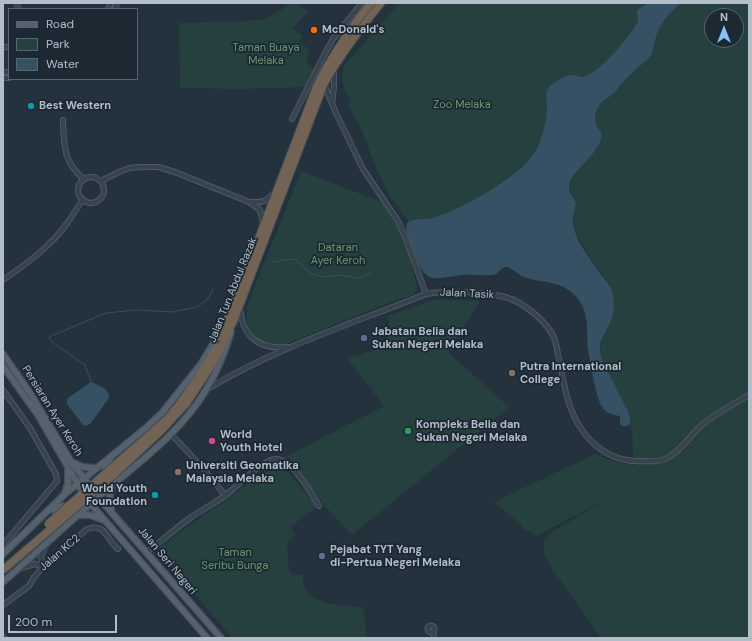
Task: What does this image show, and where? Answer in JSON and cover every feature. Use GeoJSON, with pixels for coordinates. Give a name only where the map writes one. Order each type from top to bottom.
{"type":"FeatureCollection","features":[{"type":"Feature","properties":{"kind":"highway","name":"Jalan Tun Abdul Razak"},"geometry":{"type":"LineString","coordinates":[[231,319],[316,88],[349,32],[371,3]]}},
{"type":"Feature","properties":{"kind":"highway","name":"Jalan Tun Abdul Razak"},"geometry":{"type":"LineString","coordinates":[[3,570],[117,472],[162,430],[184,403],[212,356],[231,319],[240,306],[332,63],[381,3]]}},
{"type":"Feature","properties":{"kind":"highway","name":"Jalan Tun Abdul Razak"},"geometry":{"type":"LineString","coordinates":[[3,564],[184,403]]}},
{"type":"Feature","properties":{"kind":"main road"},"geometry":{"type":"LineString","coordinates":[[3,582],[77,515],[130,471],[171,434],[186,418],[206,390],[225,350],[231,319]]}},
{"type":"Feature","properties":{"kind":"main road"},"geometry":{"type":"LineString","coordinates":[[3,554],[64,495],[147,427],[166,408],[201,364],[231,319]]}},
{"type":"Feature","properties":{"kind":"main road","name":"Persiaran Ayer Keroh"},"geometry":{"type":"LineString","coordinates":[[3,354],[30,393],[70,460],[98,497]]}},
{"type":"Feature","properties":{"kind":"main road","name":"Persiaran Ayer Keroh"},"geometry":{"type":"LineString","coordinates":[[3,366],[38,415],[67,468],[90,504]]}},
{"type":"Feature","properties":{"kind":"main road"},"geometry":{"type":"LineString","coordinates":[[113,455],[105,469],[108,475],[116,477],[130,471]]}},
{"type":"Feature","properties":{"kind":"main road"},"geometry":{"type":"LineString","coordinates":[[70,460],[83,467],[97,468]]}},
{"type":"Feature","properties":{"kind":"main road"},"geometry":{"type":"LineString","coordinates":[[64,495],[68,483],[67,468]]}},
{"type":"Feature","properties":{"kind":"main road"},"geometry":{"type":"LineString","coordinates":[[112,486],[109,504],[113,513]]}},
{"type":"Feature","properties":{"kind":"main road","name":"Jalan Seri Negeri"},"geometry":{"type":"LineString","coordinates":[[98,497],[221,638]]}},
{"type":"Feature","properties":{"kind":"main road","name":"Jalan Seri Negeri"},"geometry":{"type":"LineString","coordinates":[[90,504],[207,638]]}},
{"type":"Feature","properties":{"kind":"main road"},"geometry":{"type":"LineString","coordinates":[[41,518],[59,506],[69,508],[72,513],[71,518],[58,533]]}},
{"type":"Feature","properties":{"kind":"main road"},"geometry":{"type":"LineString","coordinates":[[77,515],[90,515],[105,521]]}},
{"type":"Feature","properties":{"kind":"street"},"geometry":{"type":"LineString","coordinates":[[292,119],[333,39],[362,3]]}},
{"type":"Feature","properties":{"kind":"street"},"geometry":{"type":"LineString","coordinates":[[324,55],[332,63],[334,86],[332,104]]}},
{"type":"Feature","properties":{"kind":"street"},"geometry":{"type":"LineString","coordinates":[[324,84],[363,169],[398,221],[426,294]]}},
{"type":"Feature","properties":{"kind":"street"},"geometry":{"type":"LineString","coordinates":[[63,120],[64,149],[72,167],[84,179]]}},
{"type":"Feature","properties":{"kind":"street"},"geometry":{"type":"LineString","coordinates":[[101,181],[130,168],[158,168],[175,172],[249,202],[260,210],[264,226]]}},
{"type":"Feature","properties":{"kind":"street"},"geometry":{"type":"LineString","coordinates":[[91,177],[98,178],[101,181],[104,188],[103,195],[98,201],[90,202],[83,199],[79,193],[79,185],[84,179],[91,177]]}},
{"type":"Feature","properties":{"kind":"street"},"geometry":{"type":"LineString","coordinates":[[249,202],[258,203],[268,200],[278,189]]}},
{"type":"Feature","properties":{"kind":"street"},"geometry":{"type":"LineString","coordinates":[[3,280],[34,258],[51,243],[83,199]]}},
{"type":"Feature","properties":{"kind":"street","name":"Jalan Tasik"},"geometry":{"type":"LineString","coordinates":[[206,390],[226,378],[292,347],[426,294],[444,291],[493,294],[513,300],[537,315],[552,332],[567,398],[578,424],[598,448],[618,458],[644,461],[658,461],[666,459],[684,444],[702,425],[732,404],[749,395]]}},
{"type":"Feature","properties":{"kind":"street","name":"Jalan Tasik"},"geometry":{"type":"LineString","coordinates":[[240,306],[241,318],[244,326],[248,334],[257,342],[265,346],[278,348],[292,347]]}},
{"type":"Feature","properties":{"kind":"street"},"geometry":{"type":"LineString","coordinates":[[3,390],[30,428],[56,474],[57,482],[3,545]]}},
{"type":"Feature","properties":{"kind":"street"},"geometry":{"type":"LineString","coordinates":[[171,434],[225,495]]}},
{"type":"Feature","properties":{"kind":"street"},"geometry":{"type":"LineString","coordinates":[[146,552],[191,517],[225,495],[264,464],[275,459],[286,461],[289,464],[300,477],[319,506]]}},
{"type":"Feature","properties":{"kind":"street","name":"Jalan KC2"},"geometry":{"type":"LineString","coordinates":[[3,605],[29,586],[34,577],[43,567],[91,528],[99,528],[103,530],[118,549]]}},
{"type":"Feature","properties":{"kind":"street"},"geometry":{"type":"LineString","coordinates":[[43,567],[41,557],[46,544]]}},
{"type":"Feature","properties":{"kind":"street"},"geometry":{"type":"LineString","coordinates":[[18,569],[35,564],[43,567]]}},
{"type":"Feature","properties":{"kind":"street"},"geometry":{"type":"LineString","coordinates":[[430,638],[431,632],[434,638]]}},
{"type":"Feature","properties":{"kind":"green space","name":"Taman Buaya Melaka"},"geometry":{"type":"Polygon","coordinates":[[[292,3],[297,3],[308,12],[293,28],[303,36],[299,42],[309,49],[306,62],[316,70],[307,87],[238,89],[180,88],[179,23],[264,20],[292,3]]]}},
{"type":"Feature","properties":{"kind":"green space","name":"Zoo Melaka"},"geometry":{"type":"Polygon","coordinates":[[[399,3],[661,3],[537,187],[418,235],[388,193],[371,156],[364,134],[348,106],[351,100],[342,80],[345,65],[399,3]]]}},
{"type":"Feature","properties":{"kind":"green space"},"geometry":{"type":"Polygon","coordinates":[[[681,3],[749,3],[749,638],[601,638],[551,567],[544,553],[544,540],[553,531],[611,497],[536,536],[528,530],[525,531],[521,525],[494,502],[595,454],[615,462],[634,465],[632,433],[628,411],[601,356],[600,347],[604,332],[612,318],[610,285],[588,255],[575,231],[573,216],[576,204],[569,187],[575,174],[591,156],[600,142],[602,134],[596,127],[596,110],[602,101],[614,93],[631,73],[650,55],[660,27],[670,12],[681,3]]]}},
{"type":"Feature","properties":{"kind":"green space","name":"Dataran Ayer Keroh"},"geometry":{"type":"Polygon","coordinates":[[[301,171],[382,202],[397,225],[410,258],[417,288],[413,295],[277,346],[260,341],[255,337],[247,322],[247,306],[301,171]]]}},
{"type":"Feature","properties":{"kind":"green space","name":"Kompleks Belia dan Sukan Negeri Melaka"},"geometry":{"type":"Polygon","coordinates":[[[433,300],[480,301],[448,352],[509,407],[352,535],[323,504],[287,456],[384,406],[347,358],[376,350],[375,345],[388,337],[390,331],[388,316],[433,300]]]}},
{"type":"Feature","properties":{"kind":"green space","name":"Taman Seribu Bunga"},"geometry":{"type":"Polygon","coordinates":[[[279,463],[317,507],[290,527],[296,534],[287,542],[289,570],[293,575],[303,574],[306,591],[319,600],[334,604],[363,607],[367,638],[232,638],[156,549],[229,498],[273,464],[279,463]]]}},
{"type":"Feature","properties":{"kind":"water"},"geometry":{"type":"Polygon","coordinates":[[[648,3],[681,3],[669,14],[660,27],[651,55],[615,92],[603,101],[597,109],[595,119],[602,134],[600,142],[591,156],[574,175],[570,181],[569,187],[576,204],[573,220],[577,237],[584,250],[609,284],[612,291],[614,312],[600,345],[600,350],[604,364],[630,417],[630,424],[624,427],[620,424],[620,416],[608,413],[600,404],[594,384],[588,350],[585,312],[579,300],[573,294],[561,286],[524,277],[510,268],[505,267],[493,275],[467,275],[433,278],[423,272],[419,265],[406,229],[407,223],[410,221],[436,217],[473,200],[500,184],[523,166],[535,153],[543,133],[547,112],[546,95],[549,86],[566,76],[571,75],[583,77],[598,68],[614,54],[638,22],[637,10],[648,3]]]}},
{"type":"Feature","properties":{"kind":"water"},"geometry":{"type":"Polygon","coordinates":[[[91,382],[106,390],[109,398],[91,423],[86,426],[83,425],[67,404],[67,401],[68,398],[91,382]]]}},
{"type":"Feature","properties":{"kind":"waterway"},"geometry":{"type":"LineString","coordinates":[[273,262],[292,259],[296,260],[311,274],[325,277],[340,275],[356,278],[363,277],[371,273]]}},
{"type":"Feature","properties":{"kind":"waterway"},"geometry":{"type":"LineString","coordinates":[[91,382],[85,365],[52,342],[49,337],[106,313],[136,310],[172,312],[197,307],[208,299],[213,289]]}},
{"type":"Feature","properties":{"kind":"place","name":"McDonald's"},"geometry":{"type":"Point","coordinates":[314,30]}},
{"type":"Feature","properties":{"kind":"place","name":"Best Western"},"geometry":{"type":"Point","coordinates":[31,106]}},
{"type":"Feature","properties":{"kind":"place","name":"Jabatan Belia dan Sukan Negeri Melaka"},"geometry":{"type":"Point","coordinates":[364,338]}},
{"type":"Feature","properties":{"kind":"place","name":"Putra International College"},"geometry":{"type":"Point","coordinates":[512,373]}},
{"type":"Feature","properties":{"kind":"place","name":"Kompleks Belia dan Sukan Negeri Melaka"},"geometry":{"type":"Point","coordinates":[408,431]}},
{"type":"Feature","properties":{"kind":"place","name":"World Youth Hotel"},"geometry":{"type":"Point","coordinates":[212,441]}},
{"type":"Feature","properties":{"kind":"place","name":"Universiti Geomatika Malaysia Melaka"},"geometry":{"type":"Point","coordinates":[178,472]}},
{"type":"Feature","properties":{"kind":"place","name":"World Youth Foundation"},"geometry":{"type":"Point","coordinates":[155,495]}},
{"type":"Feature","properties":{"kind":"place","name":"Pejabat TYT Yang di-Pertua Negeri Melaka"},"geometry":{"type":"Point","coordinates":[322,556]}}]}
